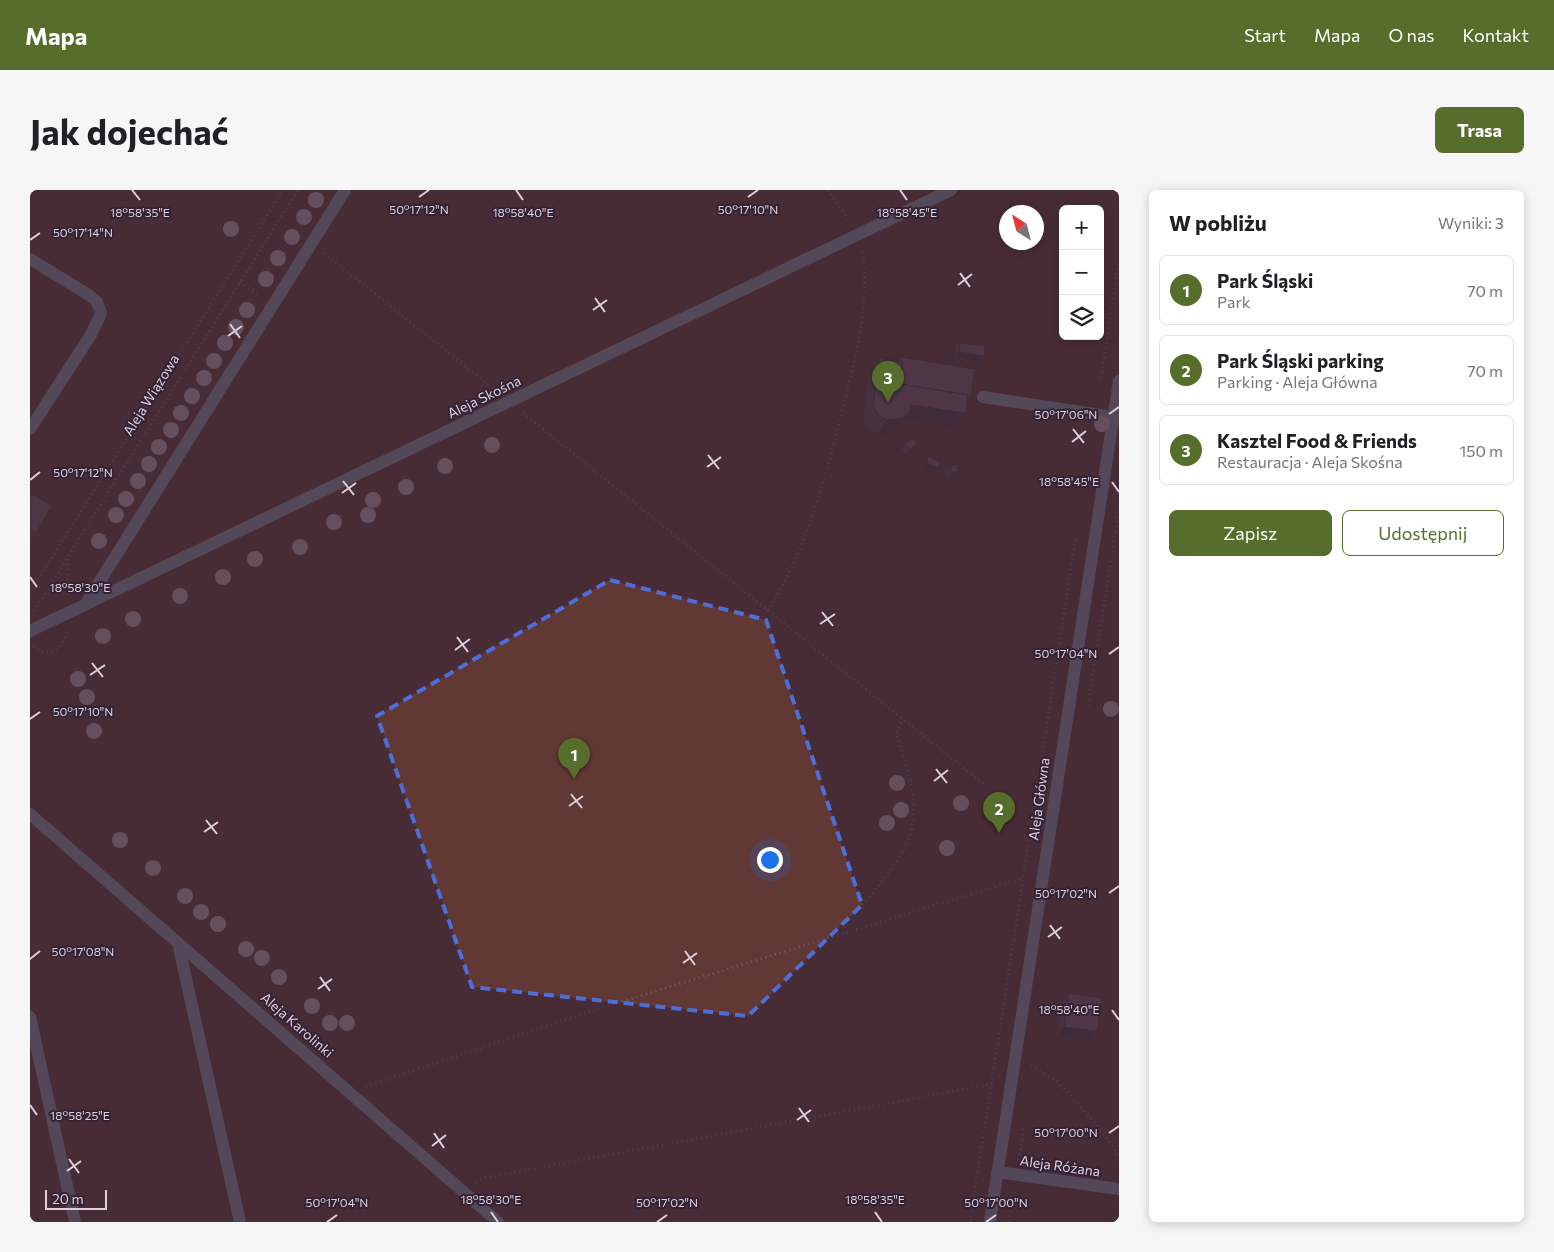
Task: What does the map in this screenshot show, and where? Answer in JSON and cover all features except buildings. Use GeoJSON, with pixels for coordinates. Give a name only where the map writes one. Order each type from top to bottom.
{"type":"FeatureCollection","features":[{"type":"Feature","properties":{"kind":"street"},"geometry":{"type":"LineString","coordinates":[[84,606],[345,190]]}},
{"type":"Feature","properties":{"kind":"street","name":"Aleja Skośna"},"geometry":{"type":"LineString","coordinates":[[30,631],[951,190]]}},
{"type":"Feature","properties":{"kind":"street"},"geometry":{"type":"LineString","coordinates":[[30,259],[89,295],[97,302],[101,314],[92,333],[30,429]]}},
{"type":"Feature","properties":{"kind":"street","name":"Aleja Główna"},"geometry":{"type":"LineString","coordinates":[[990,1222],[1119,381]]}},
{"type":"Feature","properties":{"kind":"street"},"geometry":{"type":"LineString","coordinates":[[983,397],[1114,417]]}},
{"type":"Feature","properties":{"kind":"street","name":"Aleja Karolinki"},"geometry":{"type":"LineString","coordinates":[[30,814],[498,1222]]}},
{"type":"Feature","properties":{"kind":"street"},"geometry":{"type":"LineString","coordinates":[[178,943],[240,1222]]}},
{"type":"Feature","properties":{"kind":"street"},"geometry":{"type":"LineString","coordinates":[[30,1017],[75,1222]]}},
{"type":"Feature","properties":{"kind":"street","name":"Aleja Różana"},"geometry":{"type":"LineString","coordinates":[[997,1172],[1119,1189]]}},
{"type":"Feature","properties":{"kind":"path"},"geometry":{"type":"LineString","coordinates":[[30,592],[283,190]]}},
{"type":"Feature","properties":{"kind":"path","name":"Aleja Wiązowa"},"geometry":{"type":"LineString","coordinates":[[30,616],[298,190]]}},
{"type":"Feature","properties":{"kind":"path"},"geometry":{"type":"LineString","coordinates":[[767,611],[786,578],[806,531],[827,468],[855,361],[865,302],[863,252],[858,235],[828,190]]}},
{"type":"Feature","properties":{"kind":"path"},"geometry":{"type":"LineString","coordinates":[[312,243],[986,786]]}},
{"type":"Feature","properties":{"kind":"path"},"geometry":{"type":"LineString","coordinates":[[1100,386],[1119,260]]}},
{"type":"Feature","properties":{"kind":"path"},"geometry":{"type":"LineString","coordinates":[[240,282],[273,304]]}},
{"type":"Feature","properties":{"kind":"path"},"geometry":{"type":"LineString","coordinates":[[970,1222],[1077,531]]}},
{"type":"Feature","properties":{"kind":"path"},"geometry":{"type":"LineString","coordinates":[[845,933],[845,924],[890,870],[911,831],[911,792],[906,762],[896,734],[902,720]]}},
{"type":"Feature","properties":{"kind":"path"},"geometry":{"type":"LineString","coordinates":[[351,1092],[598,1009],[1043,872]]}},
{"type":"Feature","properties":{"kind":"path"},"geometry":{"type":"LineString","coordinates":[[1030,1075],[1031,1066],[1057,1081],[1103,1132],[1119,1156]]}},
{"type":"Feature","properties":{"kind":"path"},"geometry":{"type":"LineString","coordinates":[[463,1190],[484,1178],[991,1084],[1010,1085]]}},
{"type":"Feature","properties":{"kind":"path"},"geometry":{"type":"LineString","coordinates":[[1009,1222],[1018,1175],[1024,1120]]}},
{"type":"Feature","properties":{"kind":"highlighted area"},"geometry":{"type":"Polygon","coordinates":[[[610,580],[766,620],[862,905],[748,1016],[472,987],[377,716],[610,580]]]}},
{"type":"Feature","properties":{"kind":"shaded area"},"geometry":{"type":"Polygon","coordinates":[[[30,190],[1119,190],[1119,1222],[30,1222],[30,190]]]}},
{"type":"Feature","properties":{"kind":"place","name":"Kasztel Food & Friends"},"geometry":{"type":"Point","coordinates":[888,402]}},
{"type":"Feature","properties":{"kind":"place","name":"Park Śląski"},"geometry":{"type":"Point","coordinates":[574,779]}},
{"type":"Feature","properties":{"kind":"place","name":"Park Śląski parking"},"geometry":{"type":"Point","coordinates":[999,833]}}]}
